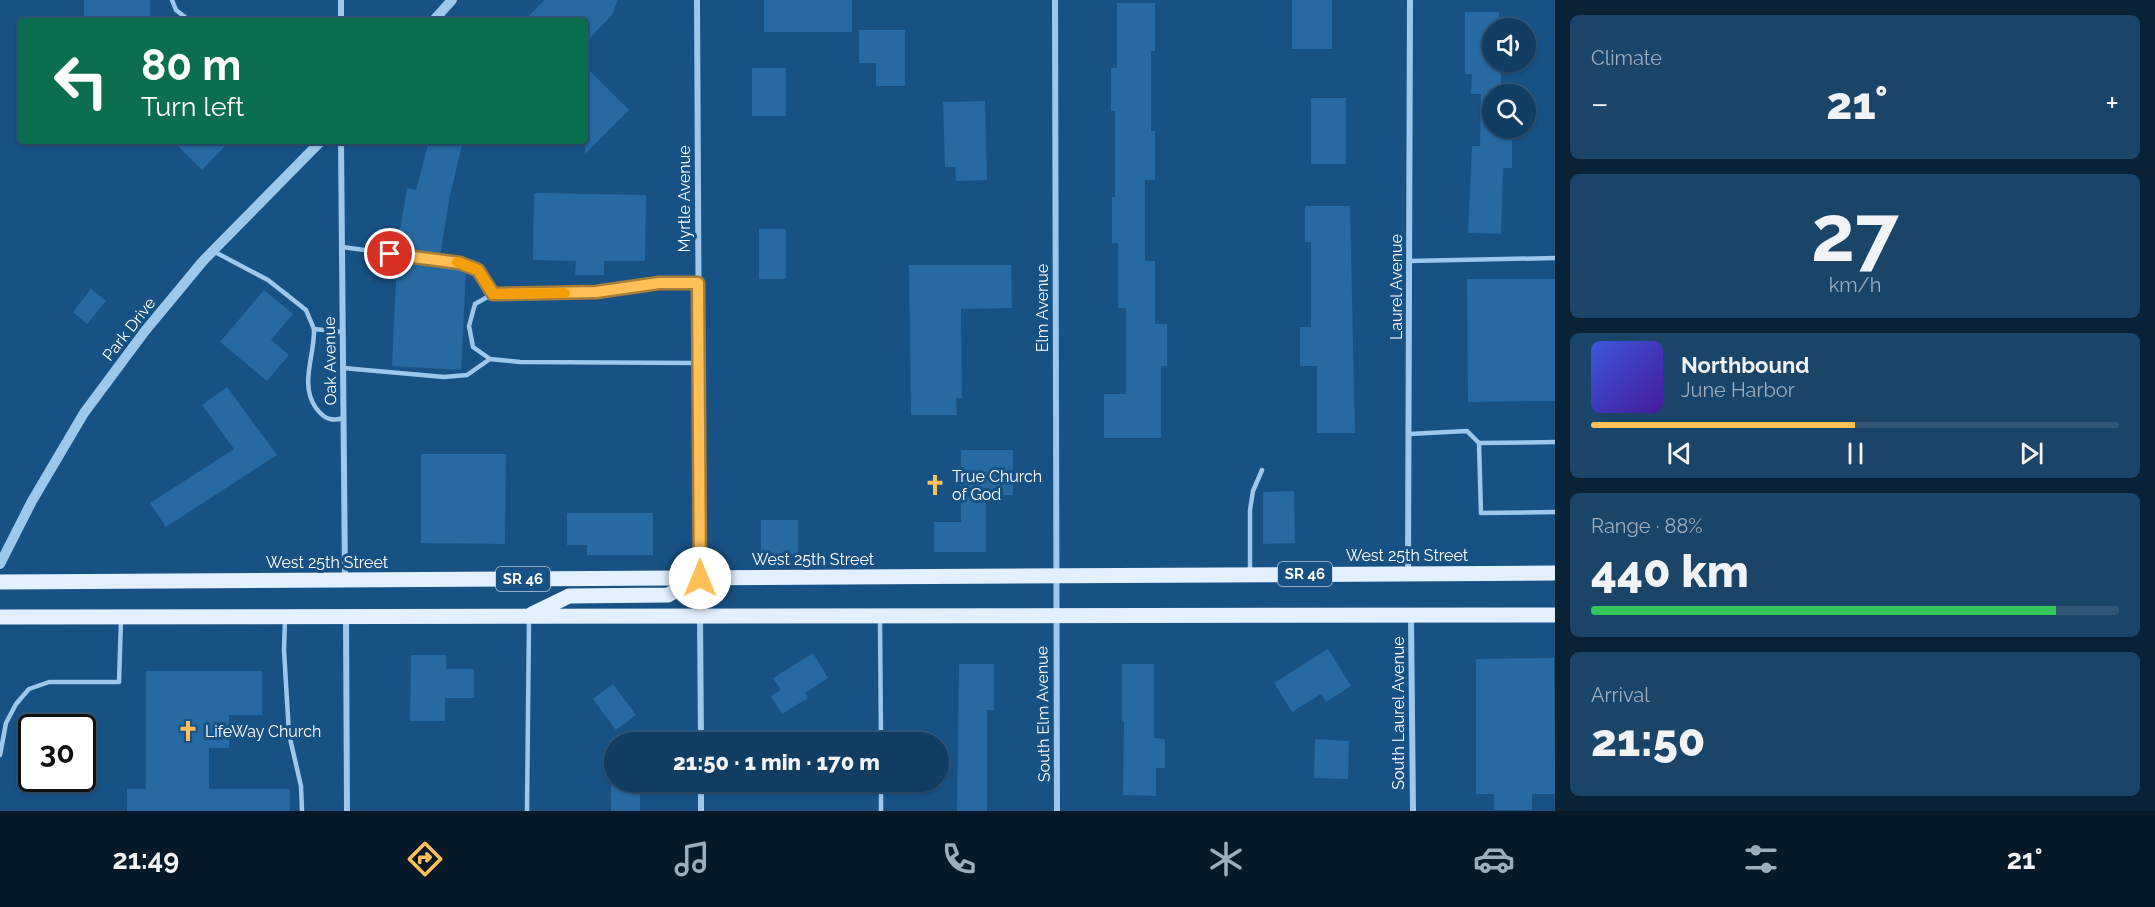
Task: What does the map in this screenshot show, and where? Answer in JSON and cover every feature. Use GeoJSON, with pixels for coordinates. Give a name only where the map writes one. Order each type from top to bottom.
{"type":"FeatureCollection","features":[{"type":"Feature","properties":{"kind":"main road","name":"West 25th Street"},"geometry":{"type":"LineString","coordinates":[[0,582],[1555,573]]}},
{"type":"Feature","properties":{"kind":"main road"},"geometry":{"type":"LineString","coordinates":[[529,616],[569,596],[668,595],[700,578]]}},
{"type":"Feature","properties":{"kind":"main road","name":"SR 46"},"geometry":{"type":"LineString","coordinates":[[0,617],[1555,615]]}},
{"type":"Feature","properties":{"kind":"street"},"geometry":{"type":"LineString","coordinates":[[341,0],[341,18]]}},
{"type":"Feature","properties":{"kind":"street"},"geometry":{"type":"LineString","coordinates":[[436,18],[452,0]]}},
{"type":"Feature","properties":{"kind":"street","name":"Myrtle Avenue"},"geometry":{"type":"LineString","coordinates":[[697,0],[700,578]]}},
{"type":"Feature","properties":{"kind":"street","name":"Elm Avenue"},"geometry":{"type":"LineString","coordinates":[[1055,0],[1056,616]]}},
{"type":"Feature","properties":{"kind":"street","name":"Laurel Avenue"},"geometry":{"type":"LineString","coordinates":[[1408,573],[1410,0]]}},
{"type":"Feature","properties":{"kind":"street","name":"Park Drive"},"geometry":{"type":"LineString","coordinates":[[0,564],[32,501],[84,413],[145,331],[213,251],[318,144]]}},
{"type":"Feature","properties":{"kind":"street","name":"Oak Avenue"},"geometry":{"type":"LineString","coordinates":[[341,144],[345,580]]}},
{"type":"Feature","properties":{"kind":"street"},"geometry":{"type":"LineString","coordinates":[[346,616],[347,811]]}},
{"type":"Feature","properties":{"kind":"street"},"geometry":{"type":"LineString","coordinates":[[700,616],[701,732]]}},
{"type":"Feature","properties":{"kind":"street","name":"South Elm Avenue"},"geometry":{"type":"LineString","coordinates":[[1056,616],[1058,811]]}},
{"type":"Feature","properties":{"kind":"street","name":"South Laurel Avenue"},"geometry":{"type":"LineString","coordinates":[[1411,616],[1413,811]]}},
{"type":"Feature","properties":{"kind":"street"},"geometry":{"type":"LineString","coordinates":[[701,792],[701,811]]}},
{"type":"Feature","properties":{"kind":"lane"},"geometry":{"type":"LineString","coordinates":[[172,0],[176,10],[186,18]]}},
{"type":"Feature","properties":{"kind":"lane"},"geometry":{"type":"LineString","coordinates":[[342,247],[460,263],[478,270],[493,294]]}},
{"type":"Feature","properties":{"kind":"lane"},"geometry":{"type":"LineString","coordinates":[[213,251],[268,280],[306,310],[314,329],[315,345],[307,392],[320,414],[328,419],[344,418]]}},
{"type":"Feature","properties":{"kind":"lane"},"geometry":{"type":"LineString","coordinates":[[1409,261],[1555,258]]}},
{"type":"Feature","properties":{"kind":"lane"},"geometry":{"type":"LineString","coordinates":[[698,283],[659,283],[596,292],[493,294],[476,304],[469,326],[473,347],[490,359],[520,362],[698,363]]}},
{"type":"Feature","properties":{"kind":"lane"},"geometry":{"type":"LineString","coordinates":[[314,329],[343,332]]}},
{"type":"Feature","properties":{"kind":"lane"},"geometry":{"type":"LineString","coordinates":[[343,368],[444,377],[467,375],[490,359]]}},
{"type":"Feature","properties":{"kind":"lane"},"geometry":{"type":"LineString","coordinates":[[1409,434],[1467,431],[1479,443],[1481,513],[1555,513]]}},
{"type":"Feature","properties":{"kind":"lane"},"geometry":{"type":"LineString","coordinates":[[1479,443],[1555,442]]}},
{"type":"Feature","properties":{"kind":"lane"},"geometry":{"type":"LineString","coordinates":[[1250,574],[1250,510],[1253,491],[1262,470]]}},
{"type":"Feature","properties":{"kind":"lane"},"geometry":{"type":"LineString","coordinates":[[285,616],[284,650],[289,734],[302,786],[302,811]]}},
{"type":"Feature","properties":{"kind":"lane"},"geometry":{"type":"LineString","coordinates":[[527,811],[529,616]]}},
{"type":"Feature","properties":{"kind":"lane"},"geometry":{"type":"LineString","coordinates":[[880,616],[881,732]]}},
{"type":"Feature","properties":{"kind":"lane"},"geometry":{"type":"LineString","coordinates":[[0,755],[6,723],[16,704],[29,689],[49,682],[120,682],[120,618]]}},
{"type":"Feature","properties":{"kind":"lane"},"geometry":{"type":"LineString","coordinates":[[881,792],[881,811]]}},
{"type":"Feature","properties":{"kind":"building"},"geometry":{"type":"Polygon","coordinates":[[[84,0],[150,0],[150,18],[84,18],[84,0]]]}},
{"type":"Feature","properties":{"kind":"building"},"geometry":{"type":"Polygon","coordinates":[[[544,0],[618,0],[612,15],[588,40],[588,18],[527,18],[544,0]]]}},
{"type":"Feature","properties":{"kind":"building"},"geometry":{"type":"Polygon","coordinates":[[[764,0],[852,0],[852,32],[764,32],[764,0]]]}},
{"type":"Feature","properties":{"kind":"building"},"geometry":{"type":"Polygon","coordinates":[[[1292,0],[1332,0],[1332,49],[1292,49],[1292,0]]]}},
{"type":"Feature","properties":{"kind":"building"},"geometry":{"type":"Polygon","coordinates":[[[1117,3],[1155,3],[1155,51],[1151,51],[1151,131],[1155,131],[1155,180],[1145,180],[1145,261],[1155,261],[1155,324],[1167,324],[1167,366],[1161,366],[1161,438],[1104,438],[1104,394],[1126,394],[1126,308],[1118,308],[1118,243],[1112,243],[1112,197],[1115,197],[1115,111],[1111,111],[1111,68],[1117,68],[1117,3]]]}},
{"type":"Feature","properties":{"kind":"building"},"geometry":{"type":"Polygon","coordinates":[[[1465,12],[1499,12],[1499,18],[1482,18],[1482,72],[1501,72],[1501,84],[1482,84],[1482,138],[1512,138],[1512,168],[1503,168],[1501,234],[1468,233],[1472,146],[1480,146],[1481,94],[1471,94],[1472,74],[1465,74],[1465,12]]]}},
{"type":"Feature","properties":{"kind":"building"},"geometry":{"type":"Polygon","coordinates":[[[859,30],[905,30],[905,86],[876,86],[876,63],[859,63],[859,30]]]}},
{"type":"Feature","properties":{"kind":"building"},"geometry":{"type":"Polygon","coordinates":[[[752,68],[786,68],[786,116],[752,116],[752,68]]]}},
{"type":"Feature","properties":{"kind":"building"},"geometry":{"type":"Polygon","coordinates":[[[588,69],[629,110],[585,154],[585,144],[588,144],[588,69]]]}},
{"type":"Feature","properties":{"kind":"building"},"geometry":{"type":"Polygon","coordinates":[[[1311,98],[1346,98],[1346,164],[1311,164],[1311,98]]]}},
{"type":"Feature","properties":{"kind":"building"},"geometry":{"type":"Polygon","coordinates":[[[985,101],[987,180],[956,181],[955,167],[945,167],[943,102],[985,101]]]}},
{"type":"Feature","properties":{"kind":"building"},"geometry":{"type":"Polygon","coordinates":[[[176,144],[227,144],[202,170],[176,144]]]}},
{"type":"Feature","properties":{"kind":"building"},"geometry":{"type":"Polygon","coordinates":[[[428,144],[462,144],[450,195],[440,256],[397,248],[407,188],[416,190],[428,144]]]}},
{"type":"Feature","properties":{"kind":"building"},"geometry":{"type":"Polygon","coordinates":[[[534,193],[646,195],[645,261],[604,261],[604,275],[575,275],[576,261],[533,260],[534,193]]]}},
{"type":"Feature","properties":{"kind":"building"},"geometry":{"type":"Polygon","coordinates":[[[1305,206],[1350,206],[1355,433],[1317,433],[1317,366],[1300,366],[1300,327],[1311,327],[1311,242],[1305,242],[1305,206]]]}},
{"type":"Feature","properties":{"kind":"building"},"geometry":{"type":"Polygon","coordinates":[[[759,229],[786,229],[786,279],[759,279],[759,229]]]}},
{"type":"Feature","properties":{"kind":"building"},"geometry":{"type":"Polygon","coordinates":[[[397,259],[466,270],[461,370],[392,366],[397,259]]]}},
{"type":"Feature","properties":{"kind":"building"},"geometry":{"type":"Polygon","coordinates":[[[909,265],[1011,265],[1012,308],[961,309],[962,398],[956,398],[957,415],[911,415],[909,265]]]}},
{"type":"Feature","properties":{"kind":"building"},"geometry":{"type":"Polygon","coordinates":[[[1467,279],[1555,279],[1555,401],[1468,402],[1467,279]]]}},
{"type":"Feature","properties":{"kind":"building"},"geometry":{"type":"Polygon","coordinates":[[[91,289],[106,301],[87,324],[73,312],[91,289]]]}},
{"type":"Feature","properties":{"kind":"building"},"geometry":{"type":"Polygon","coordinates":[[[264,290],[293,314],[271,340],[289,355],[267,381],[220,342],[264,290]]]}},
{"type":"Feature","properties":{"kind":"building"},"geometry":{"type":"Polygon","coordinates":[[[227,387],[277,455],[166,527],[150,503],[234,449],[202,405],[227,387]]]}},
{"type":"Feature","properties":{"kind":"building"},"geometry":{"type":"Polygon","coordinates":[[[961,450],[1013,450],[1013,495],[986,495],[986,552],[934,552],[934,522],[961,522],[961,450]]]}},
{"type":"Feature","properties":{"kind":"building"},"geometry":{"type":"Polygon","coordinates":[[[421,454],[506,454],[505,544],[421,543],[421,454]]]}},
{"type":"Feature","properties":{"kind":"building"},"geometry":{"type":"Polygon","coordinates":[[[1294,491],[1295,543],[1263,544],[1263,492],[1294,491]]]}},
{"type":"Feature","properties":{"kind":"building"},"geometry":{"type":"Polygon","coordinates":[[[567,513],[653,513],[653,555],[587,555],[587,545],[567,545],[567,513]]]}},
{"type":"Feature","properties":{"kind":"building"},"geometry":{"type":"Polygon","coordinates":[[[761,520],[798,520],[798,554],[761,554],[761,520]]]}},
{"type":"Feature","properties":{"kind":"building"},"geometry":{"type":"Polygon","coordinates":[[[1328,649],[1351,686],[1326,702],[1321,694],[1292,712],[1274,683],[1328,649]]]}},
{"type":"Feature","properties":{"kind":"building"},"geometry":{"type":"Polygon","coordinates":[[[813,653],[828,678],[805,693],[808,698],[782,714],[771,696],[781,690],[773,678],[813,653]]]}},
{"type":"Feature","properties":{"kind":"building"},"geometry":{"type":"Polygon","coordinates":[[[411,655],[446,655],[446,669],[474,669],[474,698],[445,698],[445,721],[410,721],[411,655]]]}},
{"type":"Feature","properties":{"kind":"building"},"geometry":{"type":"Polygon","coordinates":[[[1554,658],[1555,794],[1532,794],[1532,810],[1494,810],[1494,794],[1476,794],[1476,659],[1554,658]]]}},
{"type":"Feature","properties":{"kind":"building"},"geometry":{"type":"Polygon","coordinates":[[[959,664],[994,664],[994,710],[987,710],[987,811],[957,811],[959,664]]]}},
{"type":"Feature","properties":{"kind":"building"},"geometry":{"type":"Polygon","coordinates":[[[1122,664],[1154,664],[1154,738],[1165,739],[1165,768],[1156,768],[1156,796],[1123,795],[1122,664]]]}},
{"type":"Feature","properties":{"kind":"building","name":"LifeWay Church"},"geometry":{"type":"Polygon","coordinates":[[[146,671],[262,671],[262,715],[229,715],[229,748],[209,748],[209,789],[290,789],[290,811],[127,811],[127,789],[146,789],[146,671]]]}},
{"type":"Feature","properties":{"kind":"building"},"geometry":{"type":"Polygon","coordinates":[[[613,684],[636,715],[616,730],[593,699],[613,684]]]}},
{"type":"Feature","properties":{"kind":"building"},"geometry":{"type":"Polygon","coordinates":[[[1315,739],[1349,741],[1348,779],[1314,778],[1315,739]]]}},
{"type":"Feature","properties":{"kind":"building"},"geometry":{"type":"Polygon","coordinates":[[[611,792],[640,792],[640,811],[611,811],[611,792]]]}},
{"type":"Feature","properties":{"kind":"slow traffic"},"geometry":{"type":"LineString","coordinates":[[457,262],[478,270],[493,294],[565,293]]}},
{"type":"Feature","properties":{"kind":"place","name":"True Church of God"},"geometry":{"type":"Point","coordinates":[935,485]}},
{"type":"Feature","properties":{"kind":"place","name":"LifeWay Church"},"geometry":{"type":"Point","coordinates":[188,731]}},
{"type":"Feature","properties":{"kind":"route"},"geometry":{"type":"LineString","coordinates":[[390,254],[460,263],[478,270],[493,294],[596,292],[659,283],[698,283],[700,578]]}}]}
